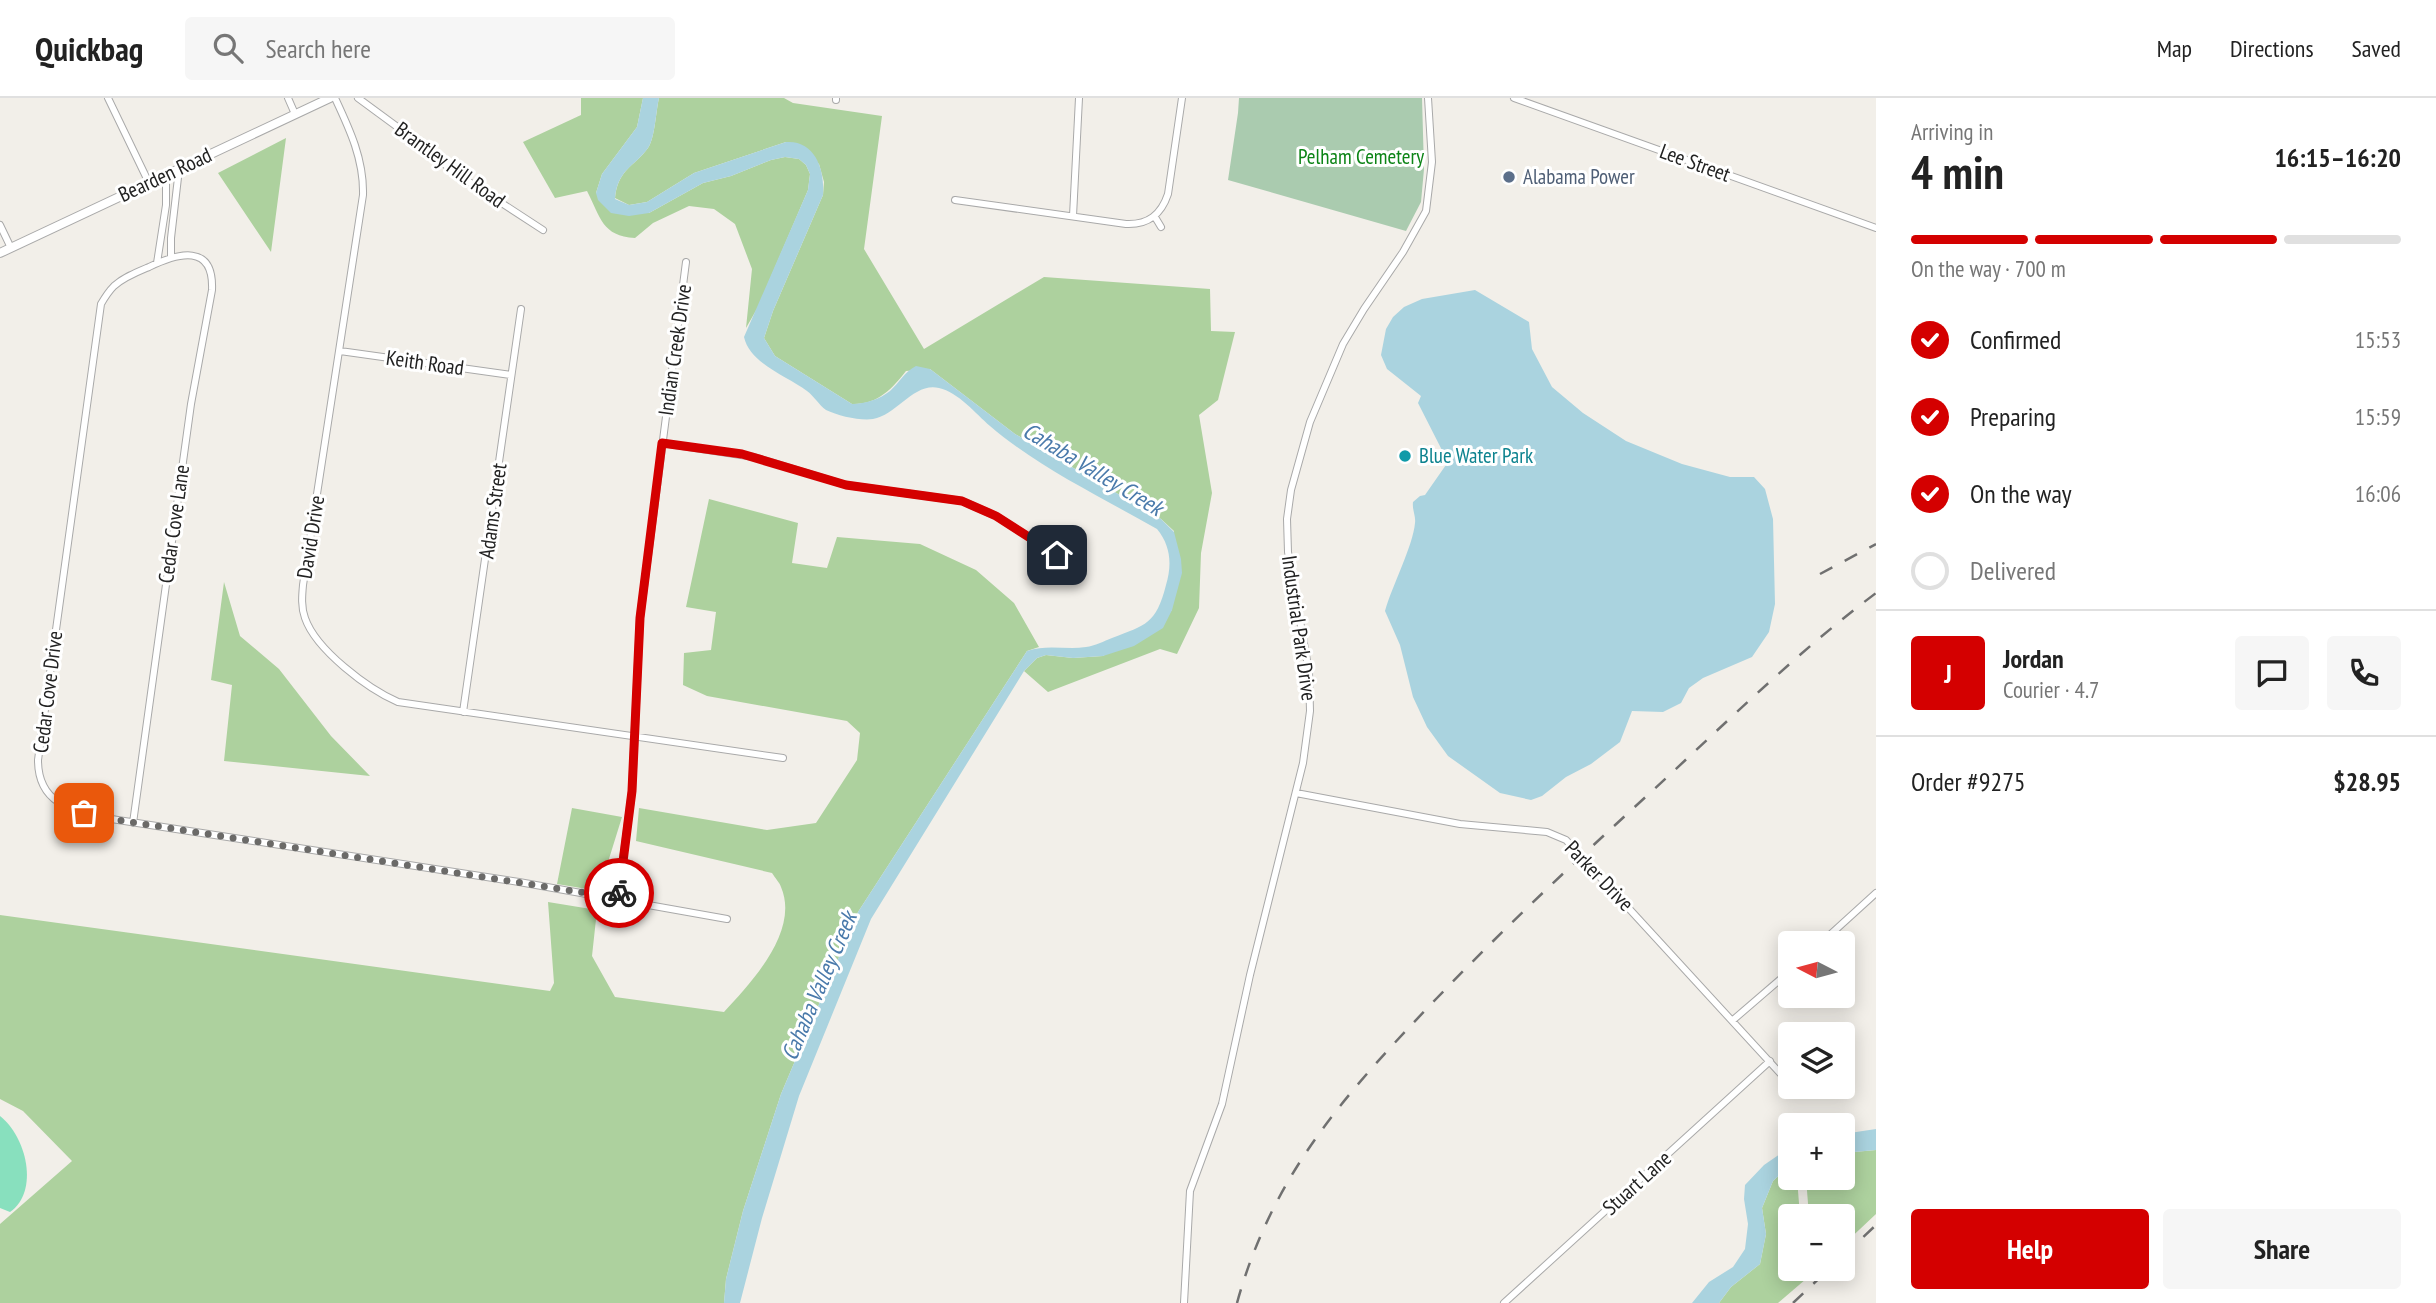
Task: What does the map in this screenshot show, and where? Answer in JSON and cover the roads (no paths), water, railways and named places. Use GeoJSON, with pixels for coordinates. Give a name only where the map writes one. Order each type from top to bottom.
{"type":"FeatureCollection","features":[{"type":"Feature","properties":{"kind":"street"},"geometry":{"type":"LineString","coordinates":[[108,98],[149,183]]}},
{"type":"Feature","properties":{"kind":"street"},"geometry":{"type":"LineString","coordinates":[[288,98],[295,114]]}},
{"type":"Feature","properties":{"kind":"street","name":"Bearden Road"},"geometry":{"type":"LineString","coordinates":[[0,253],[333,98]]}},
{"type":"Feature","properties":{"kind":"street","name":"David Drive"},"geometry":{"type":"LineString","coordinates":[[333,98],[359,153],[363,184],[303,585],[304,615],[320,643],[377,692],[408,704],[783,758]]}},
{"type":"Feature","properties":{"kind":"street","name":"Brantley Hill Road"},"geometry":{"type":"LineString","coordinates":[[358,98],[411,136],[453,172],[543,230]]}},
{"type":"Feature","properties":{"kind":"street"},"geometry":{"type":"LineString","coordinates":[[1073,216],[1079,98]]}},
{"type":"Feature","properties":{"kind":"street"},"geometry":{"type":"LineString","coordinates":[[955,200],[1135,224],[1155,217],[1168,194],[1182,98]]}},
{"type":"Feature","properties":{"kind":"street","name":"Industrial Park Drive"},"geometry":{"type":"LineString","coordinates":[[1184,1303],[1190,1191],[1222,1104],[1308,735],[1311,689],[1303,627],[1288,552],[1287,519],[1291,490],[1310,422],[1343,344],[1403,252],[1426,211],[1431,178],[1428,98]]}},
{"type":"Feature","properties":{"kind":"street","name":"Lee Street"},"geometry":{"type":"LineString","coordinates":[[1514,98],[1876,228]]}},
{"type":"Feature","properties":{"kind":"street"},"geometry":{"type":"LineString","coordinates":[[171,256],[180,169]]}},
{"type":"Feature","properties":{"kind":"street"},"geometry":{"type":"LineString","coordinates":[[157,263],[166,205],[166,175]]}},
{"type":"Feature","properties":{"kind":"street"},"geometry":{"type":"LineString","coordinates":[[1155,217],[1161,227]]}},
{"type":"Feature","properties":{"kind":"street"},"geometry":{"type":"LineString","coordinates":[[0,225],[11,248]]}},
{"type":"Feature","properties":{"kind":"street","name":"Cedar Cove Lane"},"geometry":{"type":"LineString","coordinates":[[132,823],[191,404],[212,290],[210,272],[204,262],[186,254],[171,256]]}},
{"type":"Feature","properties":{"kind":"street","name":"Cedar Cove Drive"},"geometry":{"type":"LineString","coordinates":[[171,256],[121,281],[101,304],[38,760],[41,784],[47,794],[55,801],[84,813],[132,823],[618,898],[727,919]]}},
{"type":"Feature","properties":{"kind":"street","name":"Indian Creek Drive"},"geometry":{"type":"LineString","coordinates":[[618,898],[632,791],[640,618],[687,262]]}},
{"type":"Feature","properties":{"kind":"street","name":"Adams Street"},"geometry":{"type":"LineString","coordinates":[[463,712],[521,309]]}},
{"type":"Feature","properties":{"kind":"street","name":"Keith Road"},"geometry":{"type":"LineString","coordinates":[[340,351],[511,375]]}},
{"type":"Feature","properties":{"kind":"street"},"geometry":{"type":"LineString","coordinates":[[662,443],[742,454],[846,485],[962,501],[996,516],[1077,568]]}},
{"type":"Feature","properties":{"kind":"street","name":"Parker Drive"},"geometry":{"type":"LineString","coordinates":[[1296,793],[1462,825],[1547,832],[1566,840],[1778,1070]]}},
{"type":"Feature","properties":{"kind":"street"},"geometry":{"type":"LineString","coordinates":[[1834,931],[1876,893]]}},
{"type":"Feature","properties":{"kind":"street"},"geometry":{"type":"LineString","coordinates":[[1733,1020],[1778,981]]}},
{"type":"Feature","properties":{"kind":"street","name":"Stuart Lane"},"geometry":{"type":"LineString","coordinates":[[1504,1303],[1770,1061]]}},
{"type":"Feature","properties":{"kind":"water"},"geometry":{"type":"Polygon","coordinates":[[[643,98],[659,98],[654,131],[648,148],[623,175],[616,189],[615,199],[629,205],[647,202],[694,173],[786,142],[805,146],[816,159],[822,176],[823,195],[764,338],[775,356],[852,404],[886,394],[916,366],[930,369],[1015,434],[1161,519],[1174,532],[1181,559],[1182,573],[1172,610],[1163,628],[1134,646],[1103,656],[1073,658],[1046,655],[1037,658],[1024,671],[871,919],[799,1096],[762,1218],[740,1303],[724,1303],[726,1279],[743,1211],[781,1094],[858,912],[1027,651],[1089,646],[1141,626],[1153,615],[1162,598],[1168,578],[1169,556],[1162,535],[1157,529],[1029,455],[946,390],[930,387],[913,394],[882,416],[856,419],[826,410],[807,391],[761,362],[744,337],[808,190],[810,174],[806,165],[799,159],[785,157],[771,160],[731,176],[703,183],[649,213],[629,216],[611,213],[598,200],[596,193],[602,174],[637,127],[643,98]]]}},
{"type":"Feature","properties":{"kind":"water","name":"Blue Water Park"},"geometry":{"type":"Polygon","coordinates":[[[1475,290],[1529,322],[1532,349],[1552,387],[1583,413],[1626,441],[1682,464],[1730,477],[1754,477],[1765,489],[1773,519],[1775,604],[1769,632],[1752,657],[1703,678],[1689,688],[1681,703],[1663,712],[1632,711],[1620,742],[1542,796],[1531,800],[1500,793],[1448,756],[1427,727],[1413,697],[1400,645],[1385,611],[1413,532],[1413,502],[1425,495],[1448,462],[1418,403],[1421,396],[1387,369],[1381,355],[1386,329],[1393,317],[1404,307],[1422,299],[1475,290]]]}},
{"type":"Feature","properties":{"kind":"water"},"geometry":{"type":"Polygon","coordinates":[[[1876,1129],[1876,1150],[1855,1152],[1855,1132],[1876,1129]]]}},
{"type":"Feature","properties":{"kind":"water"},"geometry":{"type":"Polygon","coordinates":[[[1778,1155],[1778,1176],[1773,1181],[1762,1208],[1766,1234],[1760,1264],[1731,1287],[1719,1303],[1692,1303],[1709,1282],[1733,1267],[1745,1249],[1748,1224],[1745,1185],[1764,1165],[1778,1155]]]}},
{"type":"Feature","properties":{"kind":"railway"},"geometry":{"type":"LineString","coordinates":[[1820,574],[1876,544]]}},
{"type":"Feature","properties":{"kind":"railway"},"geometry":{"type":"LineString","coordinates":[[1237,1303],[1252,1256],[1292,1174],[1317,1137],[1373,1067],[1463,971],[1569,868],[1733,715],[1876,593]]}},
{"type":"Feature","properties":{"kind":"railway"},"geometry":{"type":"LineString","coordinates":[[1855,1245],[1876,1225]]}},
{"type":"Feature","properties":{"kind":"railway"},"geometry":{"type":"LineString","coordinates":[[1793,1303],[1816,1281]]}},
{"type":"Feature","properties":{"kind":"place","name":"Alabama Power"},"geometry":{"type":"Point","coordinates":[1509,177]}},
{"type":"Feature","properties":{"kind":"place","name":"Blue Water Park"},"geometry":{"type":"Point","coordinates":[1405,456]}},
{"type":"Feature","properties":{"kind":"park label","name":"Pelham Cemetery"},"geometry":{"type":"Point","coordinates":[1361,157]}},
{"type":"Feature","properties":{"kind":"water label","name":"Cahaba Valley Creek"},"geometry":{"type":"Point","coordinates":[1093,469]}},
{"type":"Feature","properties":{"kind":"water label","name":"Cahaba Valley Creek"},"geometry":{"type":"Point","coordinates":[819,986]}}]}
